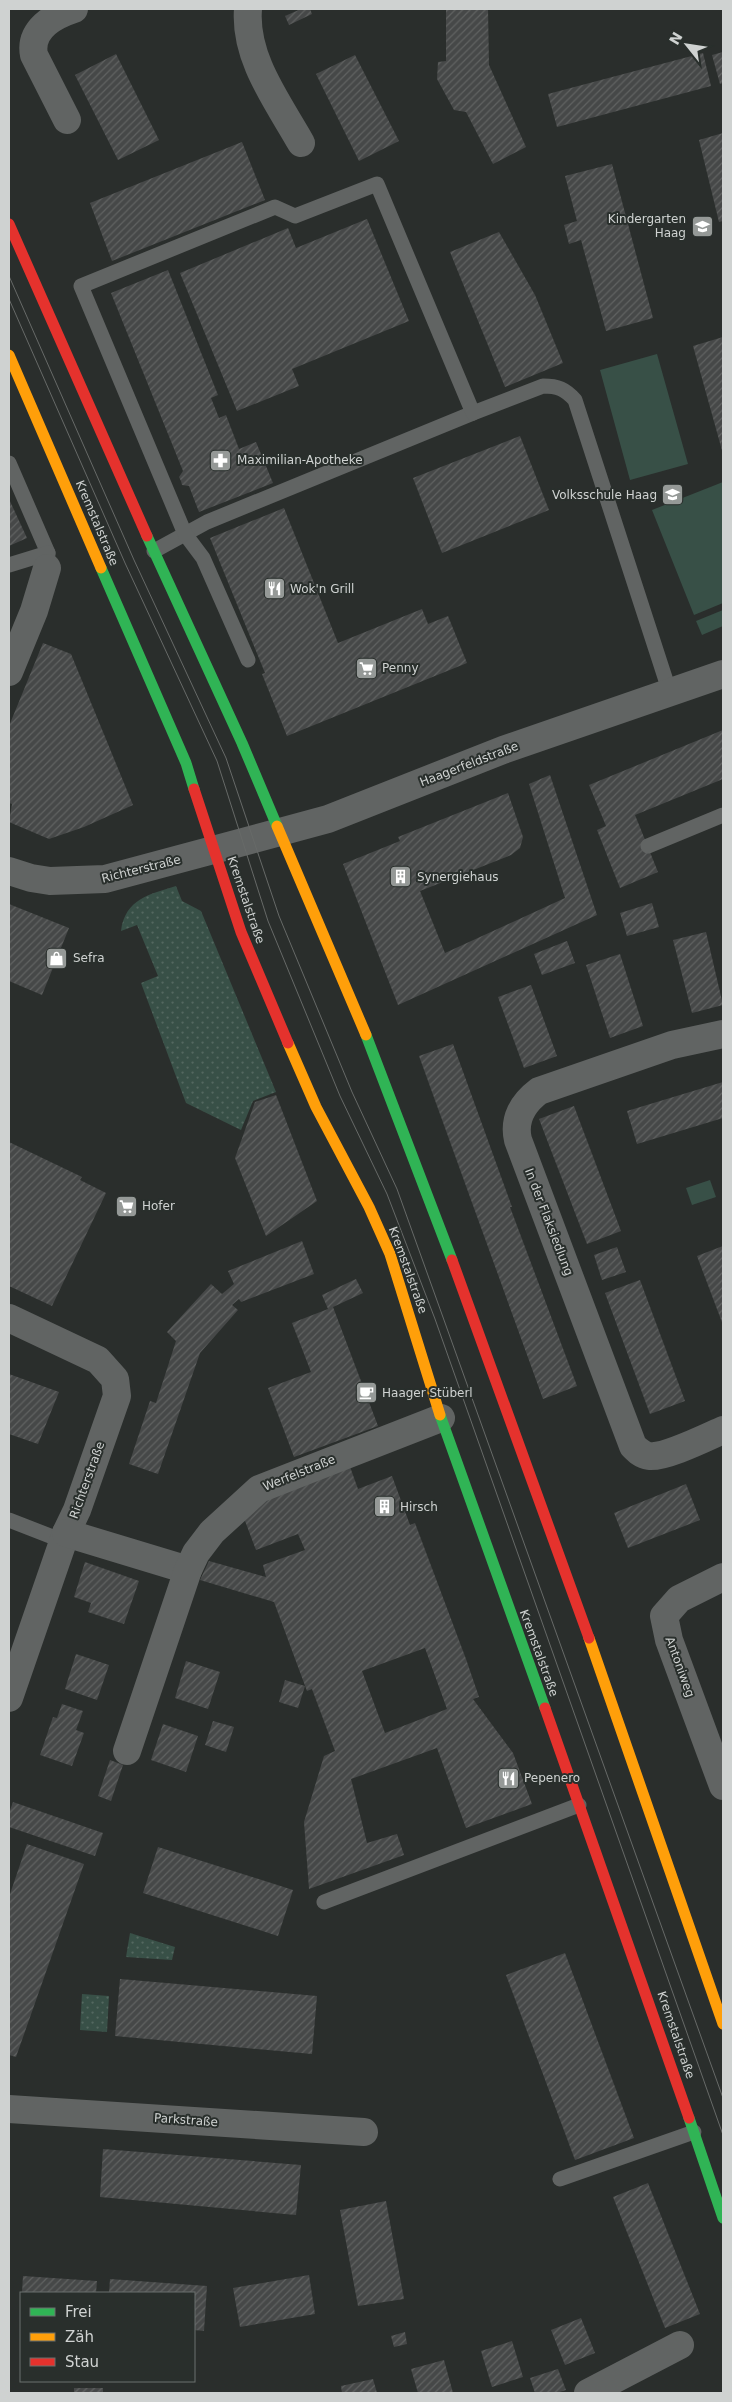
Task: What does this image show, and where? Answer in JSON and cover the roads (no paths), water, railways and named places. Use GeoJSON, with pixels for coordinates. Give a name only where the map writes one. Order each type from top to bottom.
{"type":"FeatureCollection","features":[{"type":"Feature","properties":{"kind":"main road"},"geometry":{"type":"LineString","coordinates":[[9,224],[154,551],[242,743],[372,1050],[421,1176],[617,1715],[723,2024]]}},
{"type":"Feature","properties":{"kind":"main road","name":"Kremstalstraße"},"geometry":{"type":"LineString","coordinates":[[9,355],[186,764],[241,932],[312,1098],[369,1207],[390,1254],[441,1418],[661,2033],[723,2218]]}},
{"type":"Feature","properties":{"kind":"street"},"geometry":{"type":"LineString","coordinates":[[67,120],[34,55],[33,44],[39,32],[50,20],[74,9]]}},
{"type":"Feature","properties":{"kind":"street"},"geometry":{"type":"LineString","coordinates":[[248,9],[248,38],[257,63],[301,143]]}},
{"type":"Feature","properties":{"kind":"street"},"geometry":{"type":"LineString","coordinates":[[9,672],[34,611],[48,561]]}},
{"type":"Feature","properties":{"kind":"street","name":"Haagerfeldstraße"},"geometry":{"type":"LineString","coordinates":[[215,850],[328,819],[503,750],[723,674]]}},
{"type":"Feature","properties":{"kind":"street","name":"Richterstraße"},"geometry":{"type":"LineString","coordinates":[[9,871],[31,878],[50,881],[105,879],[215,850]]}},
{"type":"Feature","properties":{"kind":"street","name":"In der Flaksiedlung"},"geometry":{"type":"LineString","coordinates":[[723,1034],[672,1045],[539,1091],[528,1099],[520,1110],[517,1125],[518,1140],[633,1446],[640,1454],[650,1457],[662,1455],[723,1430]]}},
{"type":"Feature","properties":{"kind":"street","name":"Richterstraße"},"geometry":{"type":"LineString","coordinates":[[9,1318],[98,1360],[116,1379],[117,1396],[10,1690]]}},
{"type":"Feature","properties":{"kind":"street","name":"Werfelstraße"},"geometry":{"type":"LineString","coordinates":[[128,1751],[188,1570],[196,1553],[212,1532],[259,1489],[441,1418]]}},
{"type":"Feature","properties":{"kind":"street"},"geometry":{"type":"LineString","coordinates":[[65,1537],[188,1570]]}},
{"type":"Feature","properties":{"kind":"street","name":"Antoniweg"},"geometry":{"type":"LineString","coordinates":[[723,1577],[679,1599],[664,1616],[669,1640],[723,1786]]}},
{"type":"Feature","properties":{"kind":"street","name":"Parkstraße"},"geometry":{"type":"LineString","coordinates":[[9,2109],[364,2132]]}},
{"type":"Feature","properties":{"kind":"street"},"geometry":{"type":"LineString","coordinates":[[588,2393],[680,2345]]}},
{"type":"Feature","properties":{"kind":"lane"},"geometry":{"type":"LineString","coordinates":[[248,660],[203,558],[185,534],[81,286],[275,207],[295,216],[377,184],[473,413]]}},
{"type":"Feature","properties":{"kind":"lane"},"geometry":{"type":"LineString","coordinates":[[154,551],[207,522],[473,413],[543,386],[556,386],[567,391],[575,400],[670,693]]}},
{"type":"Feature","properties":{"kind":"lane"},"geometry":{"type":"LineString","coordinates":[[9,462],[48,561],[9,565]]}},
{"type":"Feature","properties":{"kind":"lane"},"geometry":{"type":"LineString","coordinates":[[648,846],[723,815]]}},
{"type":"Feature","properties":{"kind":"lane"},"geometry":{"type":"LineString","coordinates":[[9,1520],[65,1537]]}},
{"type":"Feature","properties":{"kind":"lane"},"geometry":{"type":"LineString","coordinates":[[324,1902],[579,1805]]}},
{"type":"Feature","properties":{"kind":"lane"},"geometry":{"type":"LineString","coordinates":[[560,2179],[694,2132]]}},
{"type":"Feature","properties":{"kind":"tram line"},"geometry":{"type":"LineString","coordinates":[[9,276],[134,560],[226,758],[279,916],[352,1092],[397,1189],[723,2098]]}},
{"type":"Feature","properties":{"kind":"tram line"},"geometry":{"type":"LineString","coordinates":[[9,299],[125,563],[217,761],[268,921],[340,1096],[387,1194],[435,1319],[723,2135]]}},
{"type":"Feature","properties":{"kind":"place","name":"Kindergarten Haag"},"geometry":{"type":"Point","coordinates":[702,226]}},
{"type":"Feature","properties":{"kind":"place","name":"Maximilian-Apotheke"},"geometry":{"type":"Point","coordinates":[221,460]}},
{"type":"Feature","properties":{"kind":"place","name":"Volksschule Haag"},"geometry":{"type":"Point","coordinates":[673,495]}},
{"type":"Feature","properties":{"kind":"place","name":"Wok'n Grill"},"geometry":{"type":"Point","coordinates":[274,589]}},
{"type":"Feature","properties":{"kind":"place","name":"Penny"},"geometry":{"type":"Point","coordinates":[366,668]}},
{"type":"Feature","properties":{"kind":"place","name":"Synergiehaus"},"geometry":{"type":"Point","coordinates":[401,877]}},
{"type":"Feature","properties":{"kind":"place","name":"Sefra"},"geometry":{"type":"Point","coordinates":[57,958]}},
{"type":"Feature","properties":{"kind":"place","name":"Hofer"},"geometry":{"type":"Point","coordinates":[126,1206]}},
{"type":"Feature","properties":{"kind":"place","name":"Haager Stüberl"},"geometry":{"type":"Point","coordinates":[366,1393]}},
{"type":"Feature","properties":{"kind":"place","name":"Hirsch"},"geometry":{"type":"Point","coordinates":[384,1507]}},
{"type":"Feature","properties":{"kind":"place","name":"Pepenero"},"geometry":{"type":"Point","coordinates":[508,1778]}}]}
